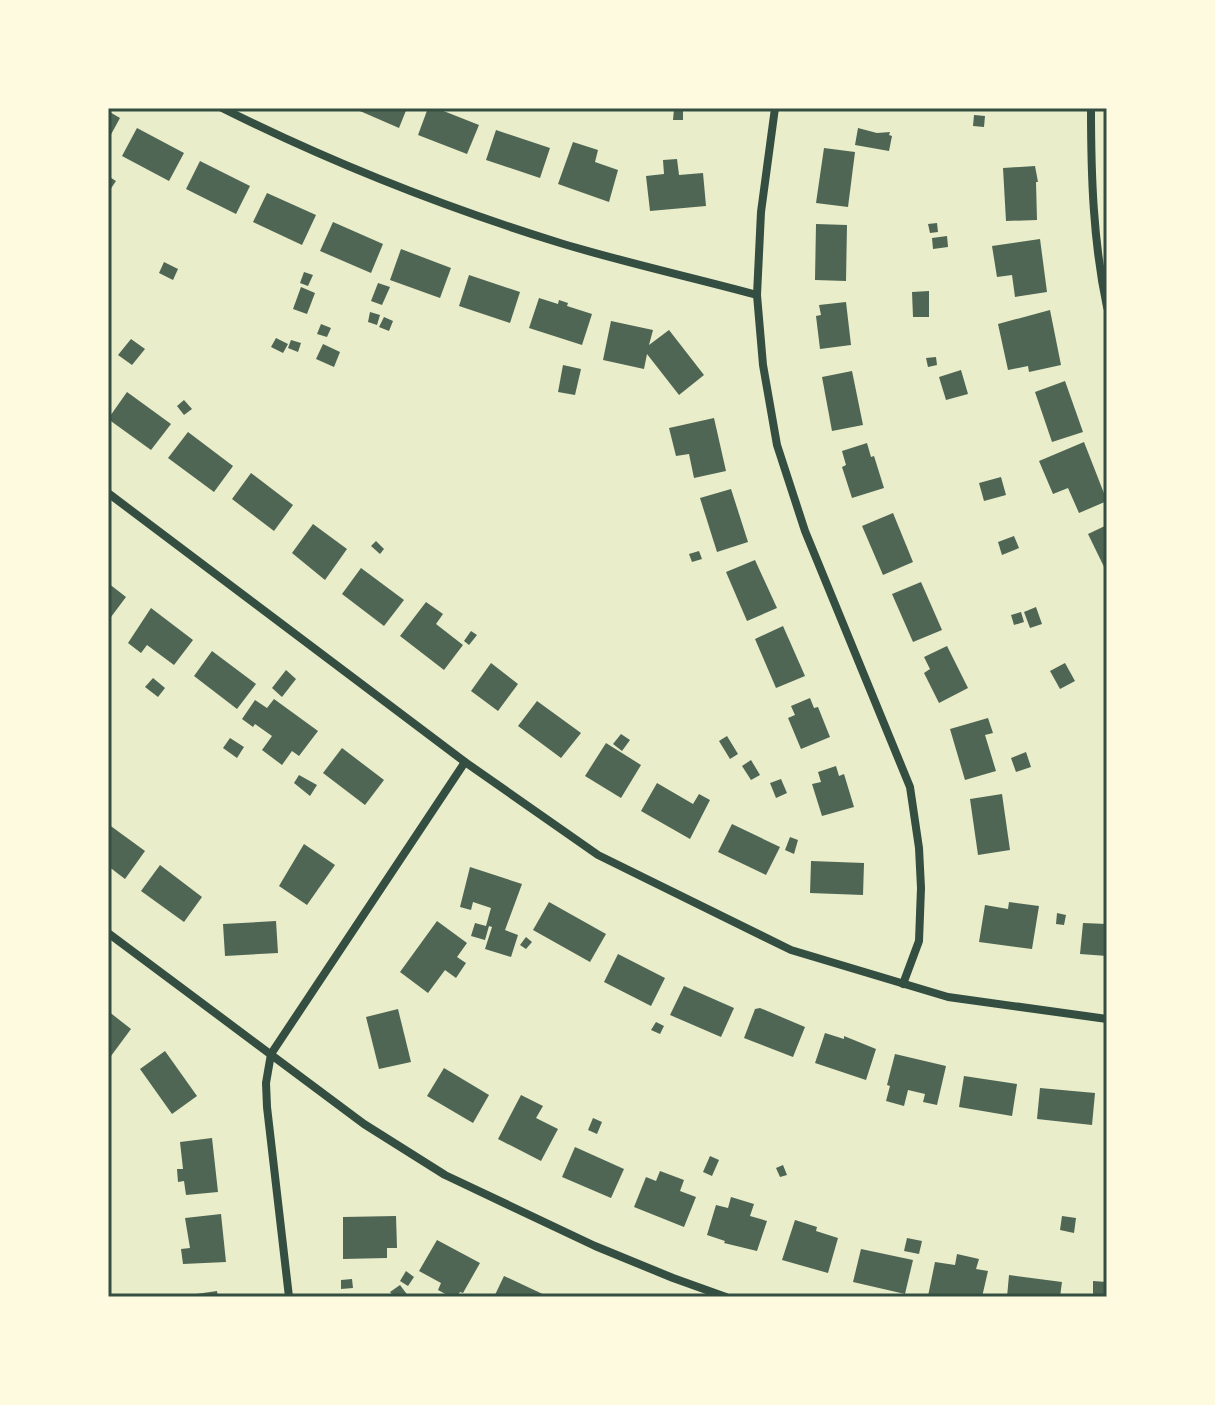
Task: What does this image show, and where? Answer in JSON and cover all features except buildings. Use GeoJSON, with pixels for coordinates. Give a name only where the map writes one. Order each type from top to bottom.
{"type":"FeatureCollection","features":[{"type":"Feature","properties":{"kind":"street"},"geometry":{"type":"LineString","coordinates":[[222,108],[347,167],[479,216],[559,243],[757,295]]}},
{"type":"Feature","properties":{"kind":"street"},"geometry":{"type":"LineString","coordinates":[[775,108],[761,212],[757,295],[763,365],[777,445],[805,531],[910,787],[921,888],[919,941],[903,984]]}},
{"type":"Feature","properties":{"kind":"street"},"geometry":{"type":"LineString","coordinates":[[1091,108],[1095,236],[1107,307]]}},
{"type":"Feature","properties":{"kind":"street"},"geometry":{"type":"LineString","coordinates":[[108,493],[465,762],[598,855],[791,950],[948,997],[1107,1019]]}},
{"type":"Feature","properties":{"kind":"street"},"geometry":{"type":"LineString","coordinates":[[289,1297],[267,1107],[266,1083],[271,1054],[465,762]]}},
{"type":"Feature","properties":{"kind":"street"},"geometry":{"type":"LineString","coordinates":[[108,933],[364,1124],[445,1175],[595,1246],[726,1297]]}}]}
